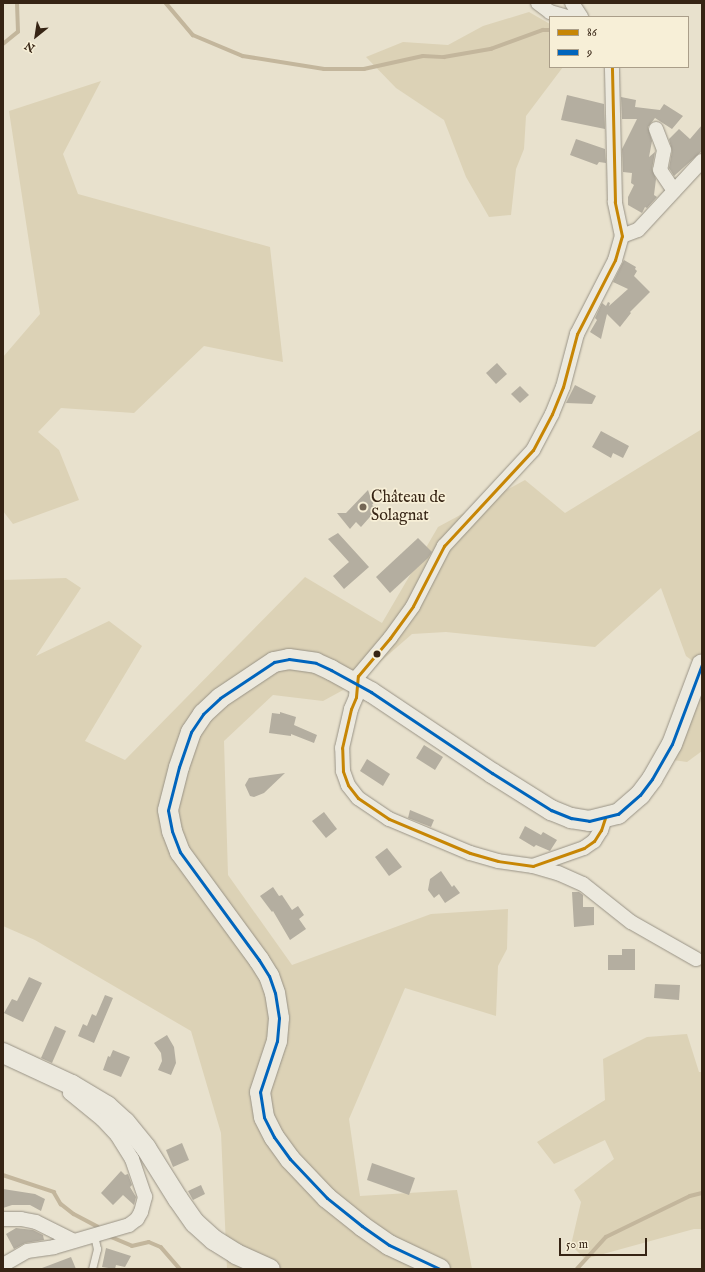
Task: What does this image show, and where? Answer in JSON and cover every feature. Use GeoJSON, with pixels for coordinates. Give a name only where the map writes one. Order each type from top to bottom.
{"type":"FeatureCollection","features":[{"type":"Feature","properties":{"kind":"main road"},"geometry":{"type":"LineString","coordinates":[[440,1269],[389,1244],[362,1226],[327,1198],[290,1159],[274,1137],[264,1117],[260,1092],[277,1041],[279,1018],[276,993],[269,976],[259,960],[180,852],[172,832],[168,810],[179,767],[191,732],[203,714],[214,703],[254,674],[274,662],[289,659],[316,663],[356,683],[551,810],[561,815],[589,821],[618,814],[640,795],[655,774],[672,744],[702,664]]}},
{"type":"Feature","properties":{"kind":"main road"},"geometry":{"type":"LineString","coordinates":[[3,1052],[72,1085],[107,1106],[125,1122],[146,1148],[195,1223],[214,1240],[236,1254],[270,1269]]}},
{"type":"Feature","properties":{"kind":"street"},"geometry":{"type":"LineString","coordinates":[[538,3],[550,12],[564,16]]}},
{"type":"Feature","properties":{"kind":"street"},"geometry":{"type":"LineString","coordinates":[[572,3],[580,16]]}},
{"type":"Feature","properties":{"kind":"street"},"geometry":{"type":"LineString","coordinates":[[612,68],[615,202],[622,236],[615,260],[577,334],[563,387],[552,414],[533,450],[444,546],[413,606],[390,638],[358,676],[356,683],[356,697],[351,709],[342,748],[343,771],[348,785],[358,798],[389,819],[470,853],[498,861],[533,866],[558,873],[583,884],[631,922],[696,959]]}},
{"type":"Feature","properties":{"kind":"street"},"geometry":{"type":"LineString","coordinates":[[656,129],[664,150],[660,170],[674,191]]}},
{"type":"Feature","properties":{"kind":"street"},"geometry":{"type":"LineString","coordinates":[[622,236],[638,230],[702,161]]}},
{"type":"Feature","properties":{"kind":"street"},"geometry":{"type":"LineString","coordinates":[[533,866],[590,845],[601,830],[605,818]]}},
{"type":"Feature","properties":{"kind":"street"},"geometry":{"type":"LineString","coordinates":[[10,1265],[27,1251],[54,1247],[129,1224],[137,1219],[141,1212],[145,1197],[132,1159],[117,1135],[102,1119],[70,1093],[72,1085]]}},
{"type":"Feature","properties":{"kind":"street"},"geometry":{"type":"LineString","coordinates":[[3,1220],[21,1219],[36,1222],[74,1240]]}},
{"type":"Feature","properties":{"kind":"lane"},"geometry":{"type":"LineString","coordinates":[[92,1269],[97,1249],[94,1235]]}},
{"type":"Feature","properties":{"kind":"shaded area"},"geometry":{"type":"Polygon","coordinates":[[[529,12],[549,23],[549,68],[562,68],[526,116],[524,149],[516,169],[511,215],[489,217],[466,177],[444,120],[396,88],[366,57],[403,42],[448,45],[483,26],[529,12]]]}},
{"type":"Feature","properties":{"kind":"shaded area"},"geometry":{"type":"Polygon","coordinates":[[[101,81],[63,154],[78,194],[270,247],[283,362],[204,346],[134,413],[61,408],[38,432],[59,450],[79,500],[13,524],[3,511],[3,357],[40,314],[9,111],[101,81]]]}},
{"type":"Feature","properties":{"kind":"shaded area"},"geometry":{"type":"Polygon","coordinates":[[[702,429],[702,668],[686,656],[661,588],[595,647],[446,632],[412,634],[356,683],[323,701],[273,695],[224,741],[228,875],[292,965],[431,914],[508,909],[507,949],[498,966],[496,1016],[405,988],[349,1119],[360,1196],[457,1190],[472,1269],[227,1269],[221,1133],[191,1031],[35,940],[3,926],[3,580],[66,578],[81,588],[36,656],[109,621],[142,646],[85,741],[125,760],[305,577],[382,623],[438,527],[525,480],[565,513],[702,429]]]}},
{"type":"Feature","properties":{"kind":"shaded area"},"geometry":{"type":"Polygon","coordinates":[[[702,681],[702,751],[687,762],[673,760],[702,681]]]}},
{"type":"Feature","properties":{"kind":"shaded area"},"geometry":{"type":"Polygon","coordinates":[[[687,1034],[699,1072],[702,1072],[702,1229],[694,1229],[585,1259],[571,1245],[581,1202],[574,1190],[614,1159],[605,1140],[554,1164],[537,1142],[605,1100],[603,1059],[647,1037],[687,1034]]]}},
{"type":"Feature","properties":{"kind":"building"},"geometry":{"type":"Polygon","coordinates":[[[567,95],[604,104],[605,129],[561,120],[567,95]]]}},
{"type":"Feature","properties":{"kind":"building"},"geometry":{"type":"Polygon","coordinates":[[[621,97],[636,100],[635,107],[660,110],[664,104],[683,116],[672,129],[655,118],[648,127],[652,141],[649,157],[655,152],[652,169],[656,179],[654,195],[657,197],[647,208],[645,207],[642,213],[628,205],[628,197],[634,185],[631,183],[632,173],[623,172],[622,149],[637,119],[622,119],[621,97]]]}},
{"type":"Feature","properties":{"kind":"building"},"geometry":{"type":"Polygon","coordinates":[[[702,125],[702,151],[674,176],[669,168],[672,151],[669,139],[679,129],[690,139],[702,125]]]}},
{"type":"Feature","properties":{"kind":"building"},"geometry":{"type":"Polygon","coordinates":[[[576,139],[605,149],[606,163],[599,162],[597,165],[570,155],[576,139]]]}},
{"type":"Feature","properties":{"kind":"building"},"geometry":{"type":"Polygon","coordinates":[[[624,260],[636,267],[635,269],[637,271],[634,276],[650,292],[630,312],[631,313],[620,327],[607,314],[601,339],[590,332],[597,320],[595,318],[602,303],[606,306],[608,302],[610,303],[609,306],[628,289],[613,282],[624,260]]]}},
{"type":"Feature","properties":{"kind":"building"},"geometry":{"type":"Polygon","coordinates":[[[497,363],[507,374],[496,384],[486,373],[497,363]]]}},
{"type":"Feature","properties":{"kind":"building"},"geometry":{"type":"Polygon","coordinates":[[[575,385],[596,396],[592,404],[566,403],[575,385]]]}},
{"type":"Feature","properties":{"kind":"building"},"geometry":{"type":"Polygon","coordinates":[[[520,386],[529,395],[520,403],[511,394],[520,386]]]}},
{"type":"Feature","properties":{"kind":"building"},"geometry":{"type":"Polygon","coordinates":[[[601,431],[629,446],[623,458],[613,453],[611,458],[592,447],[601,431]]]}},
{"type":"Feature","properties":{"kind":"building","name":"Château de Solagnat"},"geometry":{"type":"Polygon","coordinates":[[[368,490],[370,496],[375,501],[372,505],[377,509],[361,527],[356,522],[350,529],[337,513],[346,513],[368,490]]]}},
{"type":"Feature","properties":{"kind":"building"},"geometry":{"type":"Polygon","coordinates":[[[338,533],[369,567],[344,589],[333,576],[349,562],[328,539],[338,533]]]}},
{"type":"Feature","properties":{"kind":"building"},"geometry":{"type":"Polygon","coordinates":[[[418,538],[432,552],[428,558],[390,593],[376,577],[418,538]]]}},
{"type":"Feature","properties":{"kind":"building"},"geometry":{"type":"Polygon","coordinates":[[[280,712],[296,717],[294,725],[317,735],[314,743],[291,734],[291,736],[269,733],[272,713],[280,714],[280,712]]]}},
{"type":"Feature","properties":{"kind":"building"},"geometry":{"type":"Polygon","coordinates":[[[424,745],[443,757],[435,770],[416,758],[424,745]]]}},
{"type":"Feature","properties":{"kind":"building"},"geometry":{"type":"Polygon","coordinates":[[[367,759],[390,774],[383,786],[360,771],[367,759]]]}},
{"type":"Feature","properties":{"kind":"building"},"geometry":{"type":"Polygon","coordinates":[[[285,773],[264,793],[254,797],[250,796],[245,785],[249,778],[285,773]]]}},
{"type":"Feature","properties":{"kind":"building"},"geometry":{"type":"Polygon","coordinates":[[[410,810],[434,820],[431,827],[408,818],[410,810]]]}},
{"type":"Feature","properties":{"kind":"building"},"geometry":{"type":"Polygon","coordinates":[[[324,812],[337,829],[326,838],[312,821],[324,812]]]}},
{"type":"Feature","properties":{"kind":"building"},"geometry":{"type":"Polygon","coordinates":[[[525,826],[541,835],[543,832],[557,840],[550,851],[536,845],[534,847],[519,838],[525,826]]]}},
{"type":"Feature","properties":{"kind":"building"},"geometry":{"type":"Polygon","coordinates":[[[387,848],[402,867],[389,876],[375,857],[387,848]]]}},
{"type":"Feature","properties":{"kind":"building"},"geometry":{"type":"Polygon","coordinates":[[[441,871],[452,887],[454,885],[460,893],[445,903],[439,894],[434,898],[428,890],[430,879],[441,871]]]}},
{"type":"Feature","properties":{"kind":"building"},"geometry":{"type":"Polygon","coordinates":[[[273,887],[279,896],[282,895],[292,910],[298,906],[304,915],[299,919],[306,929],[290,940],[273,911],[272,912],[260,896],[273,887]]]}},
{"type":"Feature","properties":{"kind":"building"},"geometry":{"type":"Polygon","coordinates":[[[572,892],[579,892],[583,895],[583,907],[594,907],[594,925],[574,927],[572,892]]]}},
{"type":"Feature","properties":{"kind":"building"},"geometry":{"type":"Polygon","coordinates":[[[622,949],[635,949],[635,970],[608,970],[608,955],[622,955],[622,949]]]}},
{"type":"Feature","properties":{"kind":"building"},"geometry":{"type":"Polygon","coordinates":[[[29,977],[42,983],[23,1022],[4,1013],[12,999],[17,1001],[29,977]]]}},
{"type":"Feature","properties":{"kind":"building"},"geometry":{"type":"Polygon","coordinates":[[[655,984],[680,985],[679,1000],[654,998],[655,984]]]}},
{"type":"Feature","properties":{"kind":"building"},"geometry":{"type":"Polygon","coordinates":[[[105,995],[113,998],[94,1043],[78,1036],[83,1024],[87,1026],[92,1014],[96,1016],[105,995]]]}},
{"type":"Feature","properties":{"kind":"building"},"geometry":{"type":"Polygon","coordinates":[[[55,1026],[66,1031],[52,1063],[41,1058],[55,1026]]]}},
{"type":"Feature","properties":{"kind":"building"},"geometry":{"type":"Polygon","coordinates":[[[167,1035],[174,1047],[176,1063],[171,1075],[158,1070],[162,1061],[161,1053],[154,1043],[167,1035]]]}},
{"type":"Feature","properties":{"kind":"building"},"geometry":{"type":"Polygon","coordinates":[[[113,1050],[130,1057],[121,1077],[103,1070],[108,1056],[110,1057],[113,1050]]]}},
{"type":"Feature","properties":{"kind":"building"},"geometry":{"type":"Polygon","coordinates":[[[182,1143],[189,1160],[173,1167],[166,1150],[182,1143]]]}},
{"type":"Feature","properties":{"kind":"building"},"geometry":{"type":"Polygon","coordinates":[[[372,1163],[415,1178],[409,1195],[367,1180],[372,1163]]]}},
{"type":"Feature","properties":{"kind":"building"},"geometry":{"type":"Polygon","coordinates":[[[121,1171],[125,1175],[128,1174],[132,1185],[130,1187],[136,1197],[134,1205],[123,1195],[113,1205],[101,1193],[121,1171]]]}},
{"type":"Feature","properties":{"kind":"building"},"geometry":{"type":"Polygon","coordinates":[[[201,1185],[205,1194],[193,1200],[188,1191],[201,1185]]]}},
{"type":"Feature","properties":{"kind":"building"},"geometry":{"type":"Polygon","coordinates":[[[3,1189],[35,1194],[45,1199],[41,1211],[30,1205],[12,1205],[3,1208],[3,1189]]]}},
{"type":"Feature","properties":{"kind":"building"},"geometry":{"type":"Polygon","coordinates":[[[16,1228],[33,1230],[43,1235],[44,1240],[25,1243],[14,1249],[6,1234],[16,1228]]]}},
{"type":"Feature","properties":{"kind":"building"},"geometry":{"type":"Polygon","coordinates":[[[106,1248],[131,1256],[125,1267],[116,1265],[115,1269],[102,1267],[106,1248]]]}},
{"type":"Feature","properties":{"kind":"building"},"geometry":{"type":"Polygon","coordinates":[[[71,1257],[76,1269],[42,1269],[42,1268],[71,1257]]]}},
{"type":"Feature","properties":{"kind":"waterway"},"geometry":{"type":"LineString","coordinates":[[3,44],[18,32],[17,3]]}},
{"type":"Feature","properties":{"kind":"waterway"},"geometry":{"type":"LineString","coordinates":[[166,3],[193,35],[243,56],[324,69],[364,69],[423,56],[444,57],[491,49],[543,30],[549,30]]}},
{"type":"Feature","properties":{"kind":"waterway"},"geometry":{"type":"LineString","coordinates":[[3,1175],[54,1192],[61,1204],[74,1214],[98,1227]]}},
{"type":"Feature","properties":{"kind":"waterway"},"geometry":{"type":"LineString","coordinates":[[577,1269],[606,1237],[690,1196],[702,1193]]}},
{"type":"Feature","properties":{"kind":"waterway"},"geometry":{"type":"LineString","coordinates":[[109,1236],[132,1246],[149,1242],[161,1247],[180,1269]]}},
{"type":"Feature","properties":{"kind":"transit line","name":"86"},"geometry":{"type":"LineString","coordinates":[[605,818],[601,830],[594,841],[584,848],[533,866],[498,861],[470,853],[389,819],[358,798],[348,785],[343,771],[342,748],[351,709],[356,697],[358,676],[390,638],[413,606],[444,546],[533,450],[552,414],[563,387],[577,334],[615,260],[622,236],[615,202],[612,68]]}},
{"type":"Feature","properties":{"kind":"transit line","name":"9"},"geometry":{"type":"LineString","coordinates":[[440,1269],[389,1245],[327,1198],[290,1159],[274,1137],[264,1117],[260,1092],[277,1041],[279,1018],[275,993],[269,976],[259,960],[180,852],[172,831],[168,810],[179,767],[191,732],[203,714],[220,698],[274,662],[289,659],[316,663],[371,692],[492,773],[551,810],[571,818],[589,821],[618,814],[640,795],[652,779],[672,744],[702,664]]}},
{"type":"Feature","properties":{"kind":"place","name":"Château de Solagnat"},"geometry":{"type":"Point","coordinates":[363,507]}}]}
